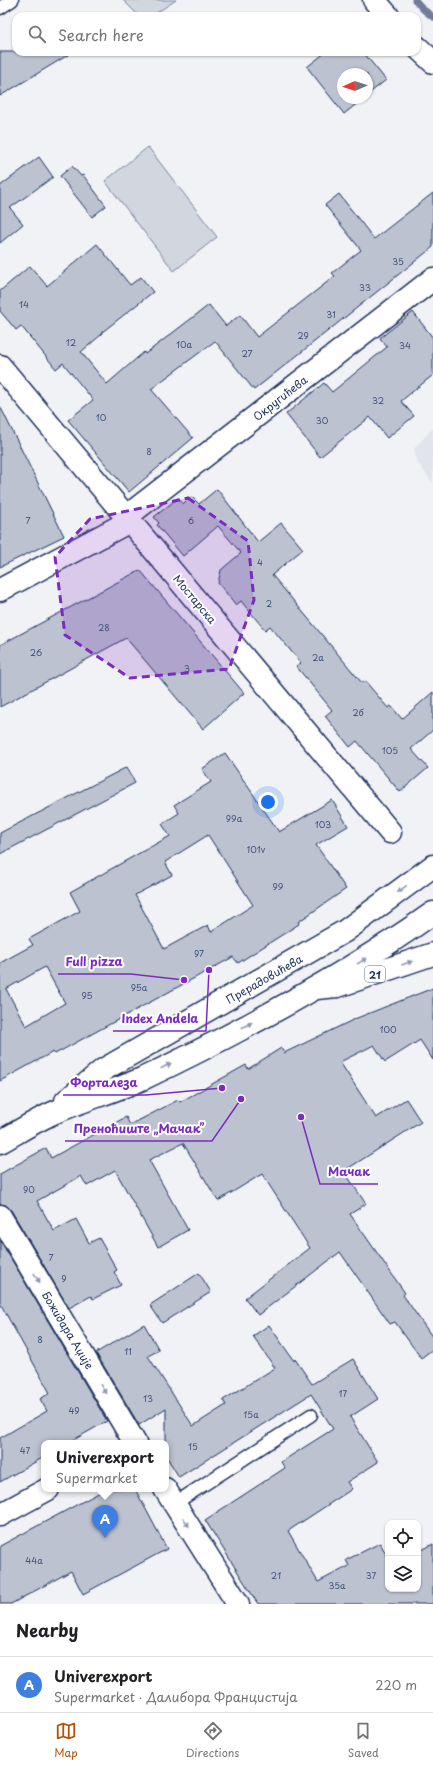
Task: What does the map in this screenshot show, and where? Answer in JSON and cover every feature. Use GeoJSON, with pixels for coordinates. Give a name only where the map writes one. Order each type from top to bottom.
{"type":"FeatureCollection","features":[{"type":"Feature","properties":{"kind":"street"},"geometry":{"type":"LineString","coordinates":[[374,0],[384,12]]}},
{"type":"Feature","properties":{"kind":"street"},"geometry":{"type":"LineString","coordinates":[[421,51],[433,62]]}},
{"type":"Feature","properties":{"kind":"street","name":"Округићева"},"geometry":{"type":"LineString","coordinates":[[0,590],[128,519],[433,279]]}},
{"type":"Feature","properties":{"kind":"street","name":"Мостарска"},"geometry":{"type":"LineString","coordinates":[[0,366],[390,832]]}},
{"type":"Feature","properties":{"kind":"street","name":"Прерадовићева"},"geometry":{"type":"LineString","coordinates":[[53,1113],[103,1070],[345,931],[433,866]]}},
{"type":"Feature","properties":{"kind":"street","name":"Прерадовићева"},"geometry":{"type":"LineString","coordinates":[[0,1142],[53,1113],[142,1078],[213,1043],[316,988],[385,946],[433,913]]}},
{"type":"Feature","properties":{"kind":"street","name":"21"},"geometry":{"type":"LineString","coordinates":[[316,988],[338,986],[433,954]]}},
{"type":"Feature","properties":{"kind":"street","name":"Божидара Аџије"},"geometry":{"type":"LineString","coordinates":[[0,1216],[132,1440]]}},
{"type":"Feature","properties":{"kind":"street"},"geometry":{"type":"LineString","coordinates":[[0,1515],[42,1492]]}},
{"type":"Feature","properties":{"kind":"street"},"geometry":{"type":"LineString","coordinates":[[170,1496],[238,1604]]}},
{"type":"Feature","properties":{"kind":"lane"},"geometry":{"type":"LineString","coordinates":[[0,8],[12,0]]}},
{"type":"Feature","properties":{"kind":"lane"},"geometry":{"type":"LineString","coordinates":[[170,1496],[311,1415]]}},
{"type":"Feature","properties":{"kind":"highlighted area"},"geometry":{"type":"Polygon","coordinates":[[[188,498],[248,541],[254,600],[229,669],[130,678],[65,635],[55,557],[90,519],[188,498]]]}},
{"type":"Feature","properties":{"kind":"shaded area"},"geometry":{"type":"Polygon","coordinates":[[[123,0],[176,0],[158,12],[135,12],[123,0]]]}},
{"type":"Feature","properties":{"kind":"shaded area"},"geometry":{"type":"Polygon","coordinates":[[[148,147],[217,237],[174,271],[105,181],[148,147]]]}},
{"type":"Feature","properties":{"kind":"shaded area"},"geometry":{"type":"Polygon","coordinates":[[[433,428],[433,483],[417,462],[414,449],[433,428]]]}},
{"type":"Feature","properties":{"kind":"building"},"geometry":{"type":"Polygon","coordinates":[[[0,52],[12,52],[12,56],[66,56],[0,96],[0,52]]]}},
{"type":"Feature","properties":{"kind":"building"},"geometry":{"type":"Polygon","coordinates":[[[321,56],[366,56],[386,80],[373,90],[373,68],[337,68],[337,104],[356,104],[344,114],[307,67],[321,56]]]}},
{"type":"Feature","properties":{"kind":"building"},"geometry":{"type":"Polygon","coordinates":[[[39,157],[53,177],[10,208],[23,224],[0,243],[0,186],[39,157]]]}},
{"type":"Feature","properties":{"kind":"building"},"geometry":{"type":"Polygon","coordinates":[[[72,166],[81,176],[83,175],[106,206],[92,217],[60,176],[72,166]]]}},
{"type":"Feature","properties":{"kind":"building"},"geometry":{"type":"Polygon","coordinates":[[[433,193],[433,247],[254,390],[215,341],[151,389],[193,438],[129,492],[68,420],[93,400],[63,363],[56,369],[21,326],[16,330],[0,311],[0,291],[30,266],[47,286],[97,244],[130,285],[141,277],[153,292],[101,333],[102,334],[81,352],[107,384],[144,352],[145,354],[209,305],[226,326],[240,315],[257,337],[335,276],[332,273],[361,250],[325,205],[339,194],[374,239],[433,193]]]}},
{"type":"Feature","properties":{"kind":"building"},"geometry":{"type":"Polygon","coordinates":[[[413,312],[433,338],[433,375],[401,401],[414,416],[387,438],[370,417],[320,457],[286,414],[324,383],[332,392],[387,347],[380,338],[413,312]]]}},
{"type":"Feature","properties":{"kind":"building"},"geometry":{"type":"Polygon","coordinates":[[[0,406],[64,536],[0,567],[0,406]]]}},
{"type":"Feature","properties":{"kind":"building"},"geometry":{"type":"Polygon","coordinates":[[[217,489],[258,542],[281,523],[303,549],[272,575],[362,683],[365,681],[388,708],[391,706],[402,719],[433,692],[433,730],[411,749],[428,768],[400,792],[357,741],[350,747],[325,716],[332,710],[296,666],[301,663],[270,626],[265,630],[241,601],[236,605],[218,583],[221,570],[241,553],[218,526],[183,556],[157,525],[159,523],[154,517],[178,498],[183,504],[191,496],[199,504],[217,489]]]}},
{"type":"Feature","properties":{"kind":"building"},"geometry":{"type":"Polygon","coordinates":[[[140,570],[244,693],[203,729],[126,638],[0,707],[0,645],[140,570]]]}},
{"type":"Feature","properties":{"kind":"building"},"geometry":{"type":"Polygon","coordinates":[[[225,753],[279,832],[332,800],[348,826],[316,845],[346,889],[298,922],[299,924],[238,963],[233,957],[55,1054],[53,1052],[0,1081],[0,963],[33,945],[29,939],[80,911],[70,892],[170,836],[162,824],[179,813],[174,805],[211,782],[202,769],[225,753]],[[208,835],[165,862],[172,875],[135,895],[164,949],[208,925],[211,932],[253,905],[208,835]],[[45,967],[6,989],[26,1026],[65,1003],[45,967]]]}},
{"type":"Feature","properties":{"kind":"building"},"geometry":{"type":"Polygon","coordinates":[[[127,767],[135,783],[0,854],[0,833],[127,767]]]}},
{"type":"Feature","properties":{"kind":"building"},"geometry":{"type":"Polygon","coordinates":[[[433,988],[433,1060],[420,1040],[385,1062],[374,1045],[340,1062],[376,1118],[406,1099],[421,1122],[344,1171],[366,1204],[350,1214],[405,1293],[403,1295],[433,1338],[433,1349],[421,1358],[395,1322],[390,1324],[340,1252],[258,1315],[245,1298],[310,1248],[262,1174],[218,1201],[183,1143],[149,1160],[188,1230],[158,1247],[115,1170],[87,1186],[81,1176],[37,1201],[54,1231],[76,1219],[89,1243],[99,1238],[117,1270],[114,1272],[121,1285],[93,1299],[91,1296],[69,1308],[11,1210],[6,1205],[0,1204],[0,1174],[46,1148],[51,1158],[126,1117],[130,1125],[178,1100],[180,1102],[246,1065],[248,1069],[281,1048],[284,1053],[357,1018],[433,988]]]}},
{"type":"Feature","properties":{"kind":"building"},"geometry":{"type":"Polygon","coordinates":[[[0,1240],[107,1421],[73,1440],[41,1440],[41,1459],[0,1482],[0,1438],[47,1411],[40,1399],[50,1393],[0,1303],[0,1240]]]}},
{"type":"Feature","properties":{"kind":"building"},"geometry":{"type":"Polygon","coordinates":[[[199,1273],[211,1292],[162,1323],[150,1305],[199,1273]]]}},
{"type":"Feature","properties":{"kind":"building"},"geometry":{"type":"Polygon","coordinates":[[[144,1324],[159,1350],[148,1356],[193,1426],[226,1405],[223,1400],[275,1368],[253,1336],[269,1325],[312,1384],[353,1359],[378,1399],[350,1417],[378,1462],[347,1482],[352,1489],[288,1531],[318,1582],[349,1566],[346,1560],[380,1543],[385,1552],[385,1592],[421,1592],[421,1550],[433,1544],[433,1604],[258,1604],[205,1520],[285,1468],[281,1462],[333,1429],[311,1394],[179,1477],[169,1461],[169,1440],[166,1440],[166,1408],[139,1425],[96,1353],[144,1324]]]}},
{"type":"Feature","properties":{"kind":"building"},"geometry":{"type":"Polygon","coordinates":[[[100,1492],[137,1492],[167,1549],[83,1594],[71,1571],[11,1604],[0,1604],[0,1546],[100,1492]]]}},
{"type":"Feature","properties":{"kind":"waterway"},"geometry":{"type":"LineString","coordinates":[[415,0],[433,17]]}},
{"type":"Feature","properties":{"kind":"place","name":"Index Andela"},"geometry":{"type":"Point","coordinates":[209,970]}},
{"type":"Feature","properties":{"kind":"place","name":"Full pizza"},"geometry":{"type":"Point","coordinates":[184,980]}},
{"type":"Feature","properties":{"kind":"place","name":"Форталеза"},"geometry":{"type":"Point","coordinates":[222,1088]}},
{"type":"Feature","properties":{"kind":"place","name":"Преноћиште „Мачак”"},"geometry":{"type":"Point","coordinates":[241,1099]}},
{"type":"Feature","properties":{"kind":"place","name":"Мачак"},"geometry":{"type":"Point","coordinates":[301,1117]}},
{"type":"Feature","properties":{"kind":"place","name":"Univerexport"},"geometry":{"type":"Point","coordinates":[105,1538]}}]}
